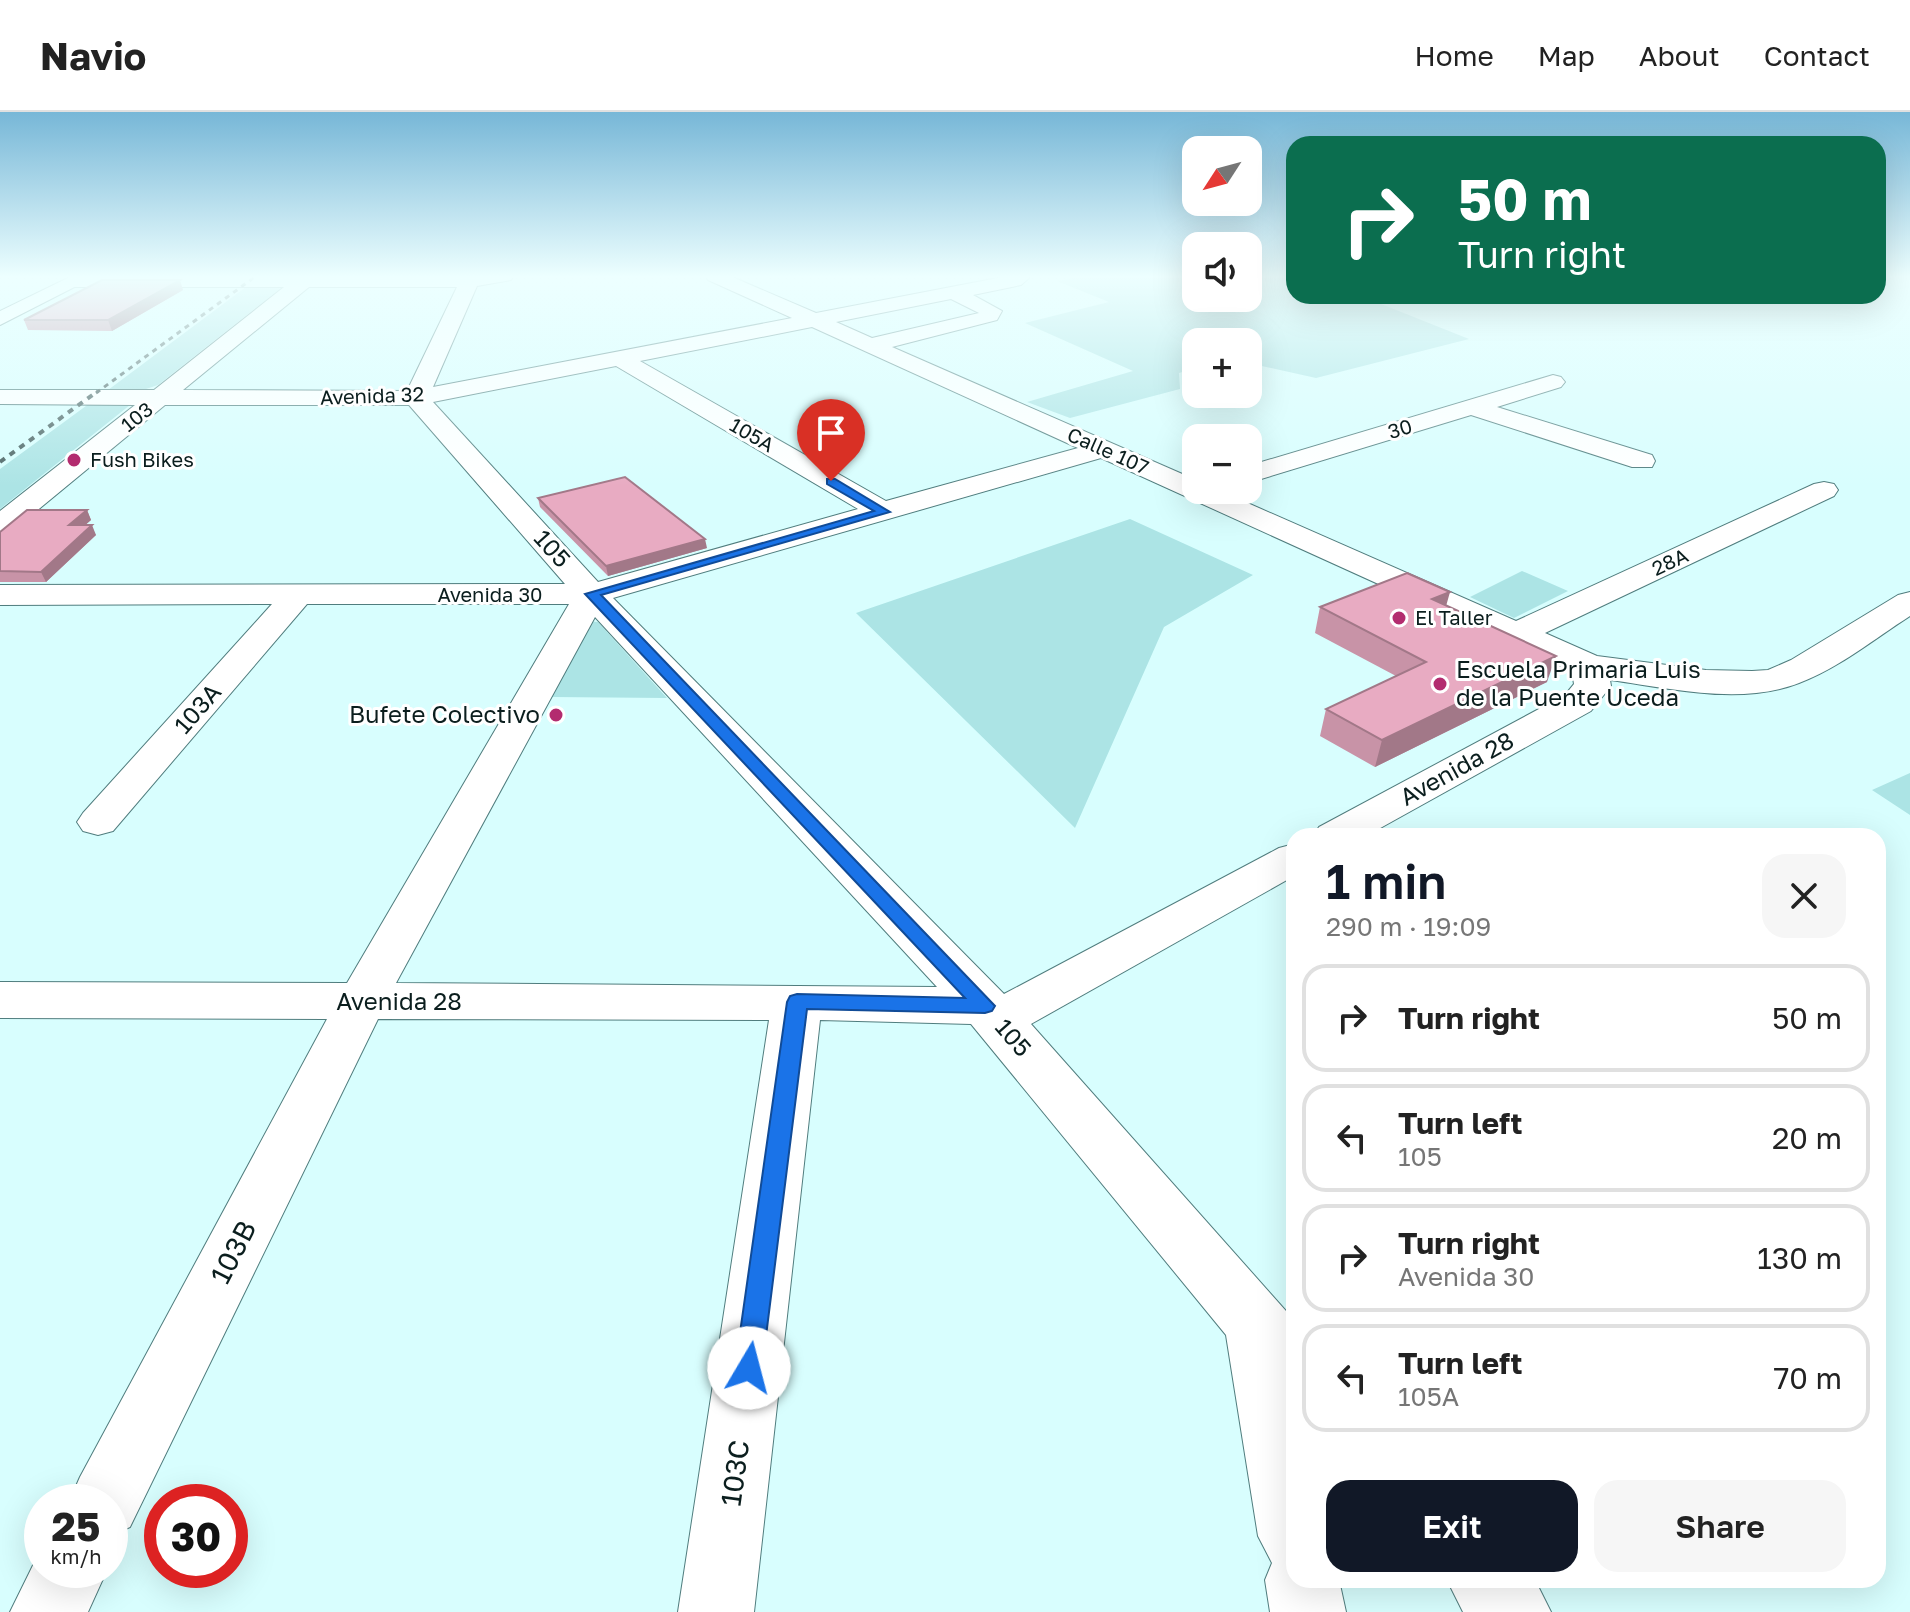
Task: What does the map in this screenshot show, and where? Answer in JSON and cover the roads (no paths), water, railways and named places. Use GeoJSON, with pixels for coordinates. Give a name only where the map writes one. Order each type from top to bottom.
{"type":"FeatureCollection","features":[{"type":"Feature","properties":{"kind":"street","name":"103"},"geometry":{"type":"LineString","coordinates":[[0,526],[223,346]]}},
{"type":"Feature","properties":{"kind":"street"},"geometry":{"type":"LineString","coordinates":[[416,398],[444,346]]}},
{"type":"Feature","properties":{"kind":"street","name":"Avenida 32"},"geometry":{"type":"LineString","coordinates":[[0,397],[416,398],[681,346]]}},
{"type":"Feature","properties":{"kind":"street","name":"Calle 107"},"geometry":{"type":"LineString","coordinates":[[873,346],[1182,483]]}},
{"type":"Feature","properties":{"kind":"street","name":"105A"},"geometry":{"type":"LineString","coordinates":[[619,358],[884,512]]}},
{"type":"Feature","properties":{"kind":"street","name":"30"},"geometry":{"type":"LineString","coordinates":[[1262,471],[1553,382]]}},
{"type":"Feature","properties":{"kind":"street","name":"105"},"geometry":{"type":"LineString","coordinates":[[416,398],[591,594],[992,1013],[1275,1348]]}},
{"type":"Feature","properties":{"kind":"street"},"geometry":{"type":"LineString","coordinates":[[1471,407],[1642,461]]}},
{"type":"Feature","properties":{"kind":"street","name":"Avenida 30"},"geometry":{"type":"LineString","coordinates":[[0,595],[591,594],[1103,449]]}},
{"type":"Feature","properties":{"kind":"street","name":"28A"},"geometry":{"type":"LineString","coordinates":[[1516,634],[1824,490]]}},
{"type":"Feature","properties":{"kind":"street","name":"Calle 107"},"geometry":{"type":"LineString","coordinates":[[1230,504],[1589,666]]}},
{"type":"Feature","properties":{"kind":"street","name":"103B"},"geometry":{"type":"LineString","coordinates":[[114,1484],[361,1002],[591,594]]}},
{"type":"Feature","properties":{"kind":"street","name":"103A"},"geometry":{"type":"LineString","coordinates":[[98,822],[297,596]]}},
{"type":"Feature","properties":{"kind":"street"},"geometry":{"type":"LineString","coordinates":[[1589,666],[1736,682],[1773,680],[1797,671],[1910,602]]}},
{"type":"Feature","properties":{"kind":"street","name":"Avenida 28"},"geometry":{"type":"LineString","coordinates":[[1349,828],[1578,703],[1593,686],[1589,666]]}},
{"type":"Feature","properties":{"kind":"street"},"geometry":{"type":"LineString","coordinates":[[992,1013],[1286,862]]}},
{"type":"Feature","properties":{"kind":"street","name":"Avenida 28"},"geometry":{"type":"LineString","coordinates":[[0,1000],[797,1002],[992,1013]]}},
{"type":"Feature","properties":{"kind":"street","name":"103C"},"geometry":{"type":"LineString","coordinates":[[716,1612],[797,1002]]}},
{"type":"Feature","properties":{"kind":"street"},"geometry":{"type":"LineString","coordinates":[[1275,1348],[1286,1457]]}},
{"type":"Feature","properties":{"kind":"street"},"geometry":{"type":"LineString","coordinates":[[48,1612],[61,1588]]}},
{"type":"Feature","properties":{"kind":"street"},"geometry":{"type":"LineString","coordinates":[[1304,1588],[1308,1612]]}},
{"type":"Feature","properties":{"kind":"street"},"geometry":{"type":"LineString","coordinates":[[1491,1588],[1513,1612]]}},
{"type":"Feature","properties":{"kind":"railway"},"geometry":{"type":"LineString","coordinates":[[96,393],[160,346]]}},
{"type":"Feature","properties":{"kind":"railway"},"geometry":{"type":"LineString","coordinates":[[0,462],[98,391]]}},
{"type":"Feature","properties":{"kind":"place","name":"Fush Bikes"},"geometry":{"type":"Point","coordinates":[74,460]}},
{"type":"Feature","properties":{"kind":"place","name":"El Taller"},"geometry":{"type":"Point","coordinates":[1399,618]}},
{"type":"Feature","properties":{"kind":"place","name":"Escuela Primaria Luis de la Puente Uceda"},"geometry":{"type":"Point","coordinates":[1440,684]}},
{"type":"Feature","properties":{"kind":"place","name":"Bufete Colectivo"},"geometry":{"type":"Point","coordinates":[556,715]}}]}
